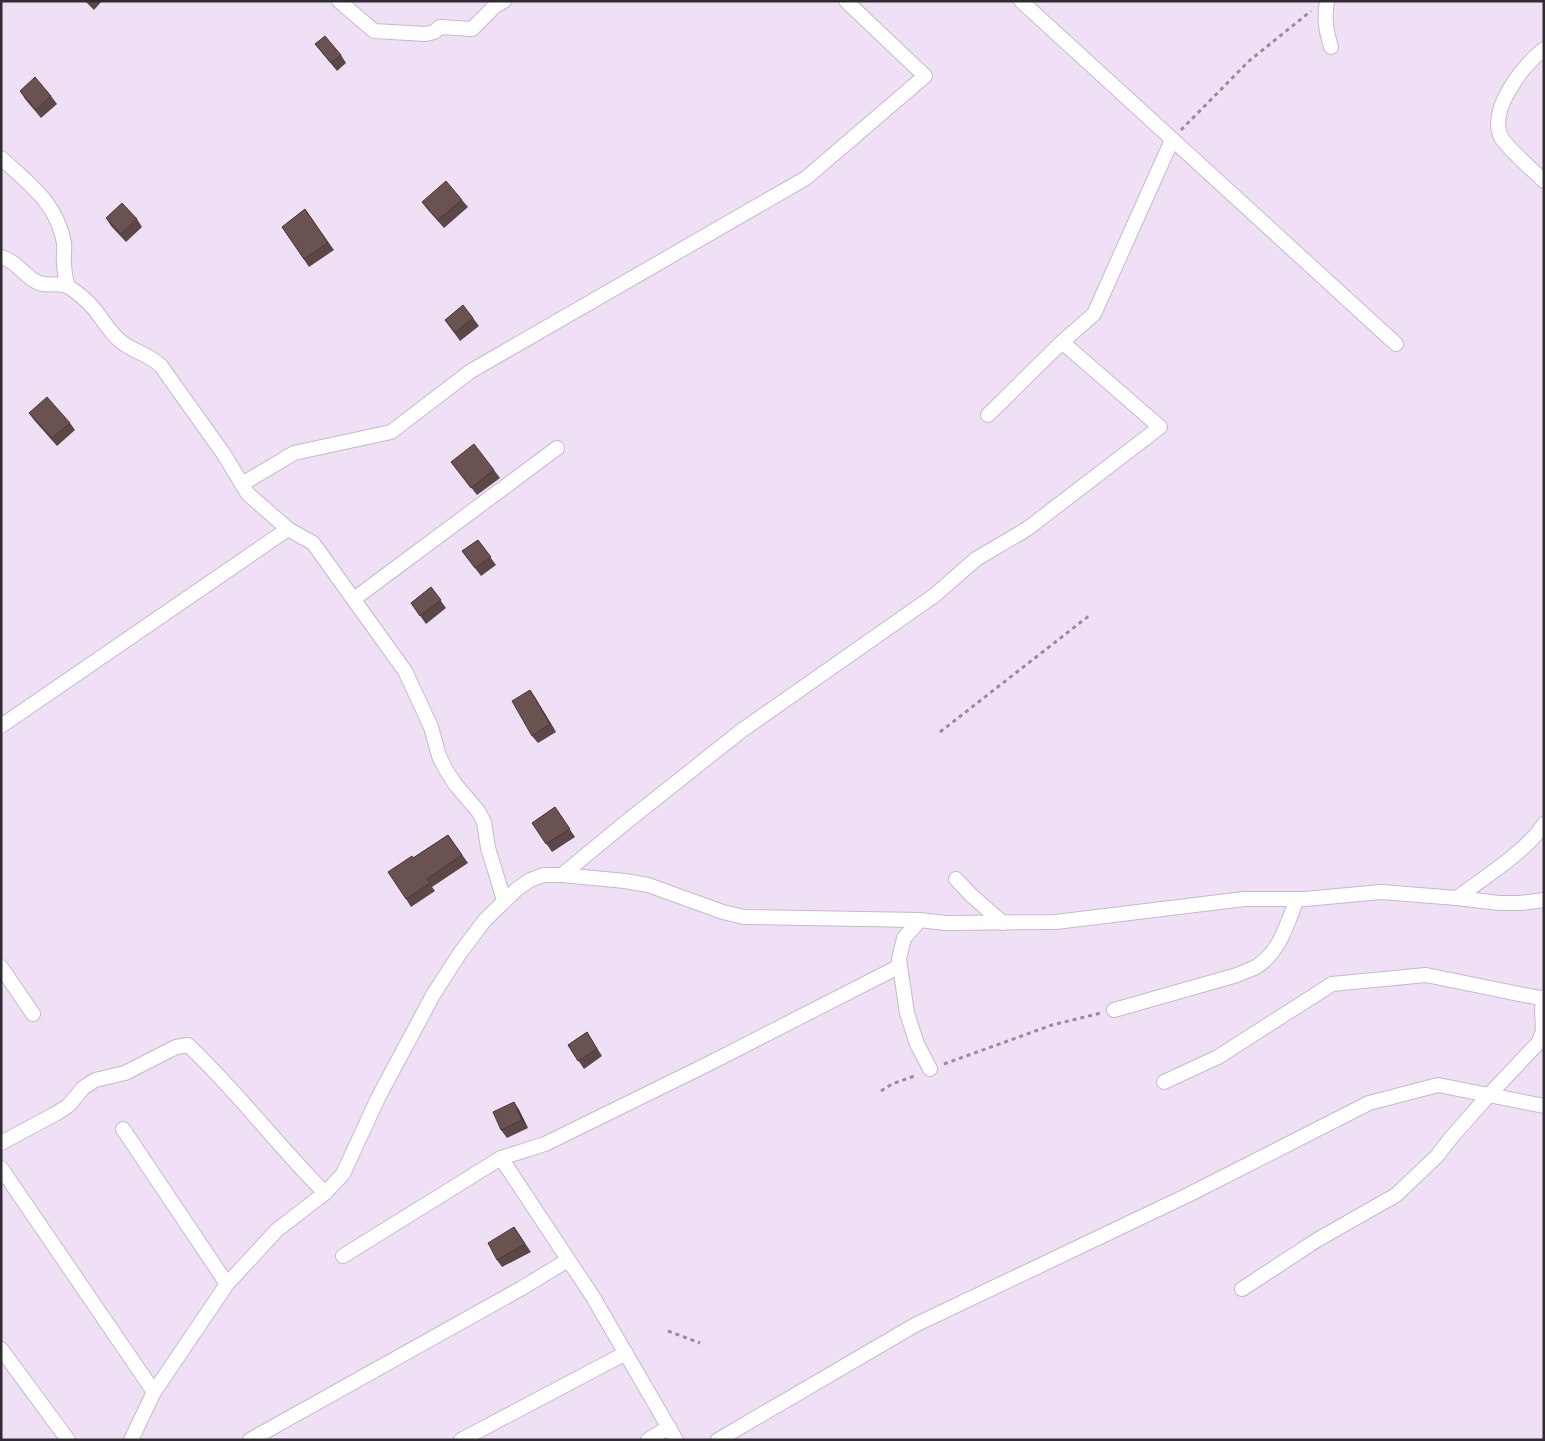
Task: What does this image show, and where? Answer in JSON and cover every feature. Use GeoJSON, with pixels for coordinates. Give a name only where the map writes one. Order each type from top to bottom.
{"type":"FeatureCollection","features":[{"type":"Feature","properties":{"kind":"street"},"geometry":{"type":"LineString","coordinates":[[338,1],[374,31],[426,34],[434,32],[440,27],[472,29],[495,6],[504,1]]}},
{"type":"Feature","properties":{"kind":"street"},"geometry":{"type":"LineString","coordinates":[[242,484],[294,453],[391,432],[471,370],[806,178],[925,76],[846,1]]}},
{"type":"Feature","properties":{"kind":"street"},"geometry":{"type":"LineString","coordinates":[[1021,1],[1396,344]]}},
{"type":"Feature","properties":{"kind":"street"},"geometry":{"type":"LineString","coordinates":[[1321,4],[1325,11],[1325,29],[1330,47]]}},
{"type":"Feature","properties":{"kind":"street"},"geometry":{"type":"LineString","coordinates":[[1544,49],[1535,56],[1519,75],[1506,98],[1498,120],[1502,140],[1544,182]]}},
{"type":"Feature","properties":{"kind":"street"},"geometry":{"type":"LineString","coordinates":[[988,415],[1062,342],[1094,314],[1172,140]]}},
{"type":"Feature","properties":{"kind":"street"},"geometry":{"type":"LineString","coordinates":[[1,158],[40,194],[53,211],[64,244],[67,286]]}},
{"type":"Feature","properties":{"kind":"street"},"geometry":{"type":"LineString","coordinates":[[1,258],[12,261],[38,283],[67,286],[88,302],[117,339],[156,361],[223,453],[248,494],[256,503],[288,528],[313,543],[405,671],[427,719],[439,756],[446,770],[455,784],[478,811],[484,822],[488,848],[504,900]]}},
{"type":"Feature","properties":{"kind":"street"},"geometry":{"type":"LineString","coordinates":[[562,875],[742,731],[935,595],[976,559],[1027,529],[1160,427],[1062,342]]}},
{"type":"Feature","properties":{"kind":"street"},"geometry":{"type":"LineString","coordinates":[[354,599],[556,448]]}},
{"type":"Feature","properties":{"kind":"street"},"geometry":{"type":"LineString","coordinates":[[1,726],[288,528]]}},
{"type":"Feature","properties":{"kind":"street"},"geometry":{"type":"LineString","coordinates":[[1457,898],[1524,847],[1544,824]]}},
{"type":"Feature","properties":{"kind":"street"},"geometry":{"type":"LineString","coordinates":[[130,1440],[154,1392],[227,1284],[277,1230],[325,1193],[338,1180],[347,1166],[378,1098],[433,995],[460,953],[485,920],[504,900],[530,880],[544,876],[562,875],[625,881],[648,886],[723,912],[744,917],[920,920],[945,923],[1056,922],[1244,899],[1297,900],[1381,892],[1521,903],[1544,900]]}},
{"type":"Feature","properties":{"kind":"street"},"geometry":{"type":"LineString","coordinates":[[956,879],[1003,923]]}},
{"type":"Feature","properties":{"kind":"street"},"geometry":{"type":"LineString","coordinates":[[1114,1010],[1237,975],[1256,966],[1268,957],[1278,944],[1297,900]]}},
{"type":"Feature","properties":{"kind":"street"},"geometry":{"type":"LineString","coordinates":[[920,920],[904,938],[899,959],[907,1013],[917,1044],[930,1069]]}},
{"type":"Feature","properties":{"kind":"street"},"geometry":{"type":"LineString","coordinates":[[344,1256],[501,1158],[545,1144],[708,1064],[900,966]]}},
{"type":"Feature","properties":{"kind":"street"},"geometry":{"type":"LineString","coordinates":[[1,967],[33,1014]]}},
{"type":"Feature","properties":{"kind":"street"},"geometry":{"type":"LineString","coordinates":[[1164,1082],[1218,1057],[1332,984],[1426,975],[1544,998],[1542,1010],[1543,1031],[1539,1042],[1488,1096],[1418,1176],[1396,1195],[1317,1240],[1242,1289]]}},
{"type":"Feature","properties":{"kind":"street"},"geometry":{"type":"LineString","coordinates":[[1,1143],[69,1105],[83,1088],[95,1080],[125,1073],[176,1047],[188,1045],[211,1068],[296,1164],[325,1193]]}},
{"type":"Feature","properties":{"kind":"street"},"geometry":{"type":"LineString","coordinates":[[718,1440],[915,1325],[1188,1195],[1369,1103],[1438,1085],[1544,1106]]}},
{"type":"Feature","properties":{"kind":"street"},"geometry":{"type":"LineString","coordinates":[[123,1129],[227,1284]]}},
{"type":"Feature","properties":{"kind":"street"},"geometry":{"type":"LineString","coordinates":[[501,1158],[593,1297],[676,1440]]}},
{"type":"Feature","properties":{"kind":"street"},"geometry":{"type":"LineString","coordinates":[[1,1168],[154,1392]]}},
{"type":"Feature","properties":{"kind":"street"},"geometry":{"type":"LineString","coordinates":[[250,1440],[522,1288],[568,1260]]}},
{"type":"Feature","properties":{"kind":"street"},"geometry":{"type":"LineString","coordinates":[[1,1348],[68,1440]]}},
{"type":"Feature","properties":{"kind":"street"},"geometry":{"type":"LineString","coordinates":[[461,1440],[626,1353]]}},
{"type":"Feature","properties":{"kind":"street"},"geometry":{"type":"LineString","coordinates":[[648,1440],[670,1427]]}},
{"type":"Feature","properties":{"kind":"path"},"geometry":{"type":"LineString","coordinates":[[1172,140],[1249,61],[1321,4]]}},
{"type":"Feature","properties":{"kind":"path"},"geometry":{"type":"LineString","coordinates":[[940,732],[1090,615]]}},
{"type":"Feature","properties":{"kind":"path"},"geometry":{"type":"LineString","coordinates":[[881,1092],[892,1084],[930,1069],[1052,1025],[1114,1010]]}},
{"type":"Feature","properties":{"kind":"path"},"geometry":{"type":"LineString","coordinates":[[668,1331],[700,1343]]}},
{"type":"Feature","properties":{"kind":"building"},"geometry":{"type":"Polygon","coordinates":[[[325,36],[341,55],[331,63],[315,44],[325,36]]]}},
{"type":"Feature","properties":{"kind":"building"},"geometry":{"type":"Polygon","coordinates":[[[35,77],[51,96],[36,110],[20,91],[35,77]]]}},
{"type":"Feature","properties":{"kind":"building"},"geometry":{"type":"Polygon","coordinates":[[[446,181],[462,200],[438,220],[422,202],[446,181]]]}},
{"type":"Feature","properties":{"kind":"building"},"geometry":{"type":"Polygon","coordinates":[[[122,203],[137,219],[121,234],[106,218],[122,203]]]}},
{"type":"Feature","properties":{"kind":"building"},"geometry":{"type":"Polygon","coordinates":[[[305,209],[328,243],[304,259],[282,227],[305,209]]]}},
{"type":"Feature","properties":{"kind":"building"},"geometry":{"type":"Polygon","coordinates":[[[463,305],[473,318],[455,333],[445,320],[463,305]]]}},
{"type":"Feature","properties":{"kind":"building"},"geometry":{"type":"Polygon","coordinates":[[[47,397],[70,423],[52,438],[29,413],[47,397]]]}},
{"type":"Feature","properties":{"kind":"building"},"geometry":{"type":"Polygon","coordinates":[[[474,444],[494,470],[471,488],[451,462],[474,444]]]}},
{"type":"Feature","properties":{"kind":"building"},"geometry":{"type":"Polygon","coordinates":[[[478,540],[491,557],[475,568],[462,551],[478,540]]]}},
{"type":"Feature","properties":{"kind":"building"},"geometry":{"type":"Polygon","coordinates":[[[431,587],[441,600],[420,616],[411,603],[431,587]]]}},
{"type":"Feature","properties":{"kind":"building"},"geometry":{"type":"Polygon","coordinates":[[[530,690],[550,724],[532,736],[512,701],[530,690]]]}},
{"type":"Feature","properties":{"kind":"building"},"geometry":{"type":"Polygon","coordinates":[[[555,807],[570,829],[546,844],[532,823],[555,807]]]}},
{"type":"Feature","properties":{"kind":"building"},"geometry":{"type":"Polygon","coordinates":[[[448,835],[462,855],[427,879],[430,883],[406,899],[388,872],[448,835]]]}},
{"type":"Feature","properties":{"kind":"building"},"geometry":{"type":"Polygon","coordinates":[[[587,1032],[597,1049],[578,1061],[568,1045],[587,1032]]]}},
{"type":"Feature","properties":{"kind":"building"},"geometry":{"type":"Polygon","coordinates":[[[514,1102],[522,1120],[501,1130],[493,1112],[514,1102]]]}},
{"type":"Feature","properties":{"kind":"building"},"geometry":{"type":"Polygon","coordinates":[[[514,1227],[525,1244],[497,1260],[488,1243],[514,1227]]]}}]}
